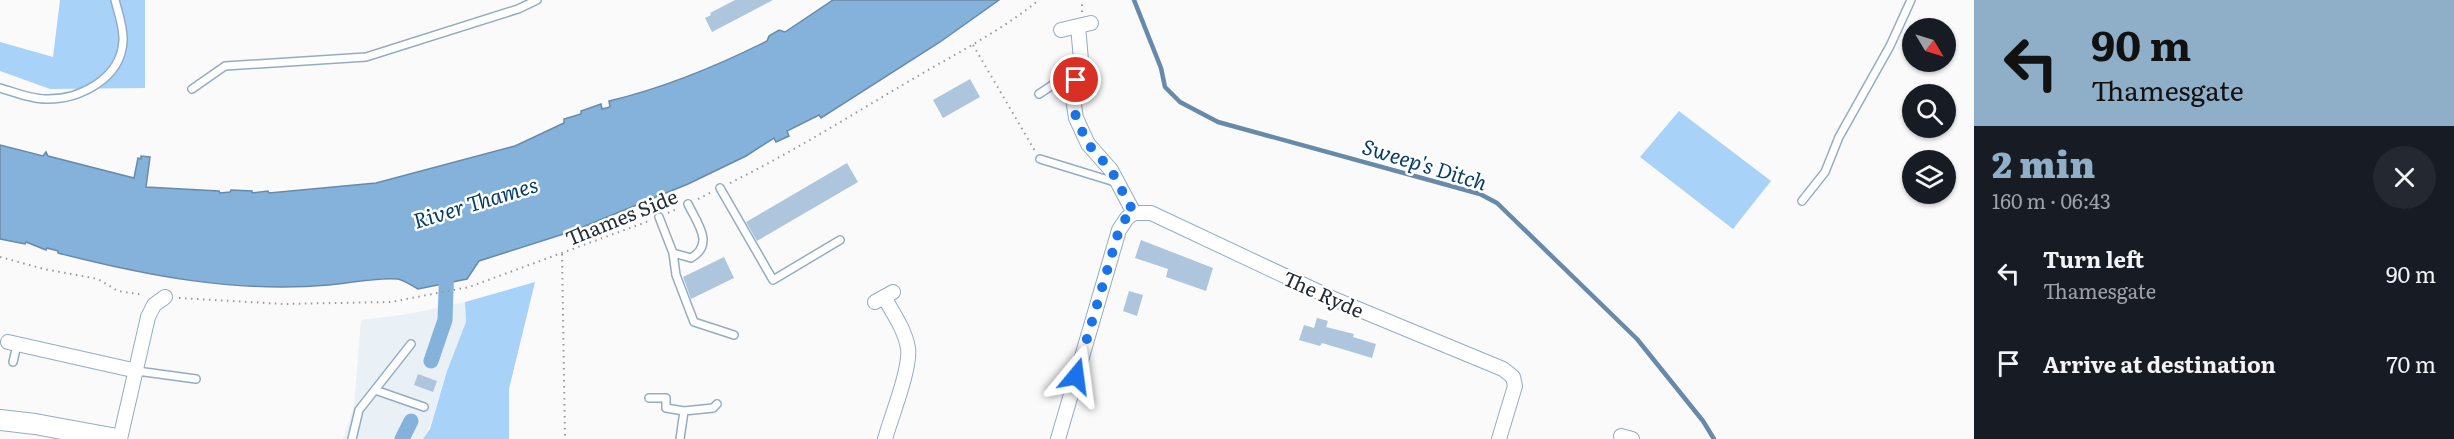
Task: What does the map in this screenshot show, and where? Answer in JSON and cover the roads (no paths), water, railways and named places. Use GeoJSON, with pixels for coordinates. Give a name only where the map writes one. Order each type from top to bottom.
{"type":"FeatureCollection","features":[{"type":"Feature","properties":{"kind":"main road"},"geometry":{"type":"LineString","coordinates":[[0,420],[118,439]]}},
{"type":"Feature","properties":{"kind":"street"},"geometry":{"type":"LineString","coordinates":[[1058,439],[1119,230],[1126,218],[1134,213],[1111,170],[1088,144],[1076,118],[1072,93],[1081,60],[1085,24],[1061,30]]}},
{"type":"Feature","properties":{"kind":"street","name":"The Ryde"},"geometry":{"type":"LineString","coordinates":[[1134,213],[1150,213],[1336,300],[1503,369],[1513,377],[1515,386],[1499,439]]}},
{"type":"Feature","properties":{"kind":"street"},"geometry":{"type":"LineString","coordinates":[[118,439],[147,317],[154,305],[165,297]]}},
{"type":"Feature","properties":{"kind":"street"},"geometry":{"type":"LineString","coordinates":[[884,297],[904,333],[908,349],[906,367],[885,439]]}},
{"type":"Feature","properties":{"kind":"street"},"geometry":{"type":"LineString","coordinates":[[12,344],[136,370]]}},
{"type":"Feature","properties":{"kind":"lane"},"geometry":{"type":"LineString","coordinates":[[0,88],[44,99],[89,90],[108,76],[118,62],[124,40],[115,0]]}},
{"type":"Feature","properties":{"kind":"lane"},"geometry":{"type":"LineString","coordinates":[[192,89],[225,66],[366,57],[518,9],[537,0]]}},
{"type":"Feature","properties":{"kind":"lane"},"geometry":{"type":"LineString","coordinates":[[1802,201],[1825,172],[1839,137],[1890,46],[1911,0]]}},
{"type":"Feature","properties":{"kind":"lane"},"geometry":{"type":"LineString","coordinates":[[1039,94],[1063,78],[1076,80]]}},
{"type":"Feature","properties":{"kind":"lane"},"geometry":{"type":"LineString","coordinates":[[1040,159],[1120,184]]}},
{"type":"Feature","properties":{"kind":"lane"},"geometry":{"type":"LineString","coordinates":[[720,188],[773,280],[840,240]]}},
{"type":"Feature","properties":{"kind":"lane"},"geometry":{"type":"LineString","coordinates":[[673,253],[691,258],[701,253],[704,247],[702,234],[688,204]]}},
{"type":"Feature","properties":{"kind":"lane"},"geometry":{"type":"LineString","coordinates":[[659,217],[673,253],[676,275],[694,322],[734,335]]}},
{"type":"Feature","properties":{"kind":"lane"},"geometry":{"type":"LineString","coordinates":[[12,344],[13,362]]}},
{"type":"Feature","properties":{"kind":"lane"},"geometry":{"type":"LineString","coordinates":[[352,439],[359,410],[411,344]]}},
{"type":"Feature","properties":{"kind":"lane"},"geometry":{"type":"LineString","coordinates":[[136,370],[196,379]]}},
{"type":"Feature","properties":{"kind":"lane"},"geometry":{"type":"LineString","coordinates":[[375,390],[424,407]]}},
{"type":"Feature","properties":{"kind":"lane"},"geometry":{"type":"LineString","coordinates":[[649,398],[666,398],[666,408],[684,411],[712,408],[717,404]]}},
{"type":"Feature","properties":{"kind":"lane"},"geometry":{"type":"LineString","coordinates":[[680,439],[684,411]]}},
{"type":"Feature","properties":{"kind":"water","name":"River Thames"},"geometry":{"type":"Polygon","coordinates":[[[833,0],[999,0],[940,42],[821,118],[819,115],[787,131],[789,136],[776,142],[774,138],[746,156],[688,184],[573,231],[479,261],[467,279],[418,289],[400,280],[390,279],[329,285],[260,287],[192,281],[125,269],[58,253],[58,251],[47,248],[46,250],[26,242],[25,244],[0,239],[0,145],[43,156],[46,152],[48,156],[134,178],[138,158],[150,157],[146,187],[219,191],[220,193],[231,190],[252,191],[252,193],[268,191],[269,193],[376,183],[515,146],[564,123],[564,119],[581,114],[581,111],[601,104],[602,109],[610,107],[609,101],[690,76],[767,41],[769,36],[779,30],[785,32],[833,0]]]}},
{"type":"Feature","properties":{"kind":"waterway","name":"Sweep's Ditch"},"geometry":{"type":"LineString","coordinates":[[1134,0],[1161,68],[1165,87],[1180,102],[1218,122],[1480,194],[1497,203],[1637,339],[1703,421],[1714,439]]}},
{"type":"Feature","properties":{"kind":"waterway"},"geometry":{"type":"LineString","coordinates":[[431,361],[445,320],[447,263]]}},
{"type":"Feature","properties":{"kind":"waterway"},"geometry":{"type":"LineString","coordinates":[[402,439],[411,421]]}}]}
